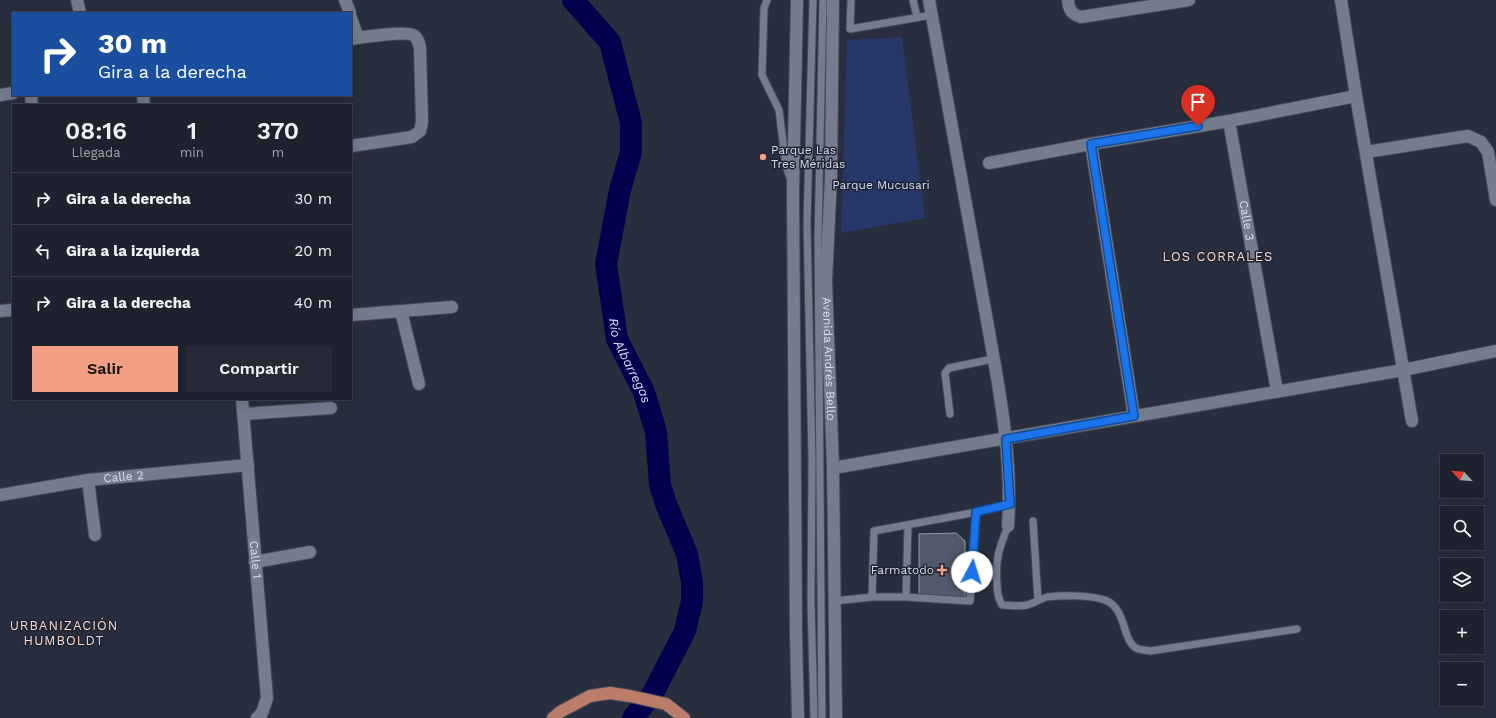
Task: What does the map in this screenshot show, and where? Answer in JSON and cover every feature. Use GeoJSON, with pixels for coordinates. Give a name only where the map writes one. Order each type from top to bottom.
{"type":"FeatureCollection","features":[{"type":"Feature","properties":{"kind":"highway"},"geometry":{"type":"LineString","coordinates":[[553,718],[560,712],[590,696],[610,693],[666,704],[684,718]]}},
{"type":"Feature","properties":{"kind":"street"},"geometry":{"type":"LineString","coordinates":[[77,0],[80,12]]}},
{"type":"Feature","properties":{"kind":"street"},"geometry":{"type":"LineString","coordinates":[[345,0],[350,12]]}},
{"type":"Feature","properties":{"kind":"street"},"geometry":{"type":"LineString","coordinates":[[798,0],[793,190],[796,634],[798,718]]}},
{"type":"Feature","properties":{"kind":"street","name":"Avenida Andrés Bello"},"geometry":{"type":"LineString","coordinates":[[833,0],[831,177],[826,281],[833,468],[836,718]]}},
{"type":"Feature","properties":{"kind":"street"},"geometry":{"type":"LineString","coordinates":[[929,0],[1006,439],[1010,504],[1008,526]]}},
{"type":"Feature","properties":{"kind":"street"},"geometry":{"type":"LineString","coordinates":[[1068,0],[1069,9],[1074,14],[1081,17],[1188,0]]}},
{"type":"Feature","properties":{"kind":"street"},"geometry":{"type":"LineString","coordinates":[[1341,0],[1412,421]]}},
{"type":"Feature","properties":{"kind":"street"},"geometry":{"type":"LineString","coordinates":[[352,25],[354,39],[404,34],[414,36],[417,39],[420,48],[422,127],[417,135],[412,137],[352,146]]}},
{"type":"Feature","properties":{"kind":"street"},"geometry":{"type":"LineString","coordinates":[[0,95],[12,93]]}},
{"type":"Feature","properties":{"kind":"street"},"geometry":{"type":"LineString","coordinates":[[989,163],[1229,121],[1356,96]]}},
{"type":"Feature","properties":{"kind":"street","name":"Calle 3"},"geometry":{"type":"LineString","coordinates":[[1229,121],[1276,391]]}},
{"type":"Feature","properties":{"kind":"street"},"geometry":{"type":"LineString","coordinates":[[1366,152],[1468,136],[1481,142],[1488,152],[1496,200]]}},
{"type":"Feature","properties":{"kind":"street"},"geometry":{"type":"LineString","coordinates":[[1091,144],[1134,416]]}},
{"type":"Feature","properties":{"kind":"street"},"geometry":{"type":"LineString","coordinates":[[352,315],[452,307]]}},
{"type":"Feature","properties":{"kind":"street"},"geometry":{"type":"LineString","coordinates":[[0,311],[12,310]]}},
{"type":"Feature","properties":{"kind":"street"},"geometry":{"type":"LineString","coordinates":[[401,311],[419,384]]}},
{"type":"Feature","properties":{"kind":"street"},"geometry":{"type":"LineString","coordinates":[[833,468],[1403,370],[1496,351]]}},
{"type":"Feature","properties":{"kind":"street","name":"Calle 1"},"geometry":{"type":"LineString","coordinates":[[242,400],[267,698],[262,713],[257,718]]}},
{"type":"Feature","properties":{"kind":"street"},"geometry":{"type":"LineString","coordinates":[[244,414],[331,408]]}},
{"type":"Feature","properties":{"kind":"street","name":"Calle 2"},"geometry":{"type":"LineString","coordinates":[[0,495],[88,480],[248,465]]}},
{"type":"Feature","properties":{"kind":"street"},"geometry":{"type":"LineString","coordinates":[[88,480],[95,535]]}},
{"type":"Feature","properties":{"kind":"street"},"geometry":{"type":"LineString","coordinates":[[255,562],[310,552]]}},
{"type":"Feature","properties":{"kind":"lane"},"geometry":{"type":"LineString","coordinates":[[767,0],[764,8],[762,76],[779,110],[786,166],[793,190]]}},
{"type":"Feature","properties":{"kind":"lane"},"geometry":{"type":"LineString","coordinates":[[813,0],[807,223],[812,460],[811,601],[814,718]]}},
{"type":"Feature","properties":{"kind":"lane"},"geometry":{"type":"LineString","coordinates":[[822,718],[818,238],[823,0]]}},
{"type":"Feature","properties":{"kind":"lane"},"geometry":{"type":"LineString","coordinates":[[851,0],[850,29],[932,15]]}},
{"type":"Feature","properties":{"kind":"lane"},"geometry":{"type":"LineString","coordinates":[[914,0],[917,17]]}},
{"type":"Feature","properties":{"kind":"lane"},"geometry":{"type":"LineString","coordinates":[[950,414],[945,373],[946,370],[949,368],[993,359]]}},
{"type":"Feature","properties":{"kind":"lane"},"geometry":{"type":"LineString","coordinates":[[872,597],[874,531],[976,512],[1010,504]]}},
{"type":"Feature","properties":{"kind":"lane"},"geometry":{"type":"LineString","coordinates":[[834,600],[872,597],[906,597],[970,601],[976,512]]}},
{"type":"Feature","properties":{"kind":"lane"},"geometry":{"type":"LineString","coordinates":[[1033,521],[1038,600]]}},
{"type":"Feature","properties":{"kind":"lane"},"geometry":{"type":"LineString","coordinates":[[906,597],[908,525]]}},
{"type":"Feature","properties":{"kind":"lane"},"geometry":{"type":"LineString","coordinates":[[1008,526],[995,566],[998,598],[1002,604],[1012,606],[1026,605],[1046,597],[1067,596],[1091,597],[1105,600],[1115,606],[1121,615],[1130,642],[1137,649],[1150,651],[1297,629]]}},
{"type":"Feature","properties":{"kind":"green space","name":"Parque Mucusari"},"geometry":{"type":"Polygon","coordinates":[[[902,37],[925,218],[841,233],[847,40],[902,37]]]}},
{"type":"Feature","properties":{"kind":"building","name":"Farmatodo"},"geometry":{"type":"Polygon","coordinates":[[[956,533],[965,541],[965,601],[919,598],[919,534],[956,533]]]}},
{"type":"Feature","properties":{"kind":"waterway","name":"Río Albarregas"},"geometry":{"type":"LineString","coordinates":[[573,0],[610,42],[631,123],[631,152],[620,190],[606,264],[617,339],[644,392],[656,432],[660,485],[666,504],[687,554],[692,582],[692,601],[685,631],[653,693],[633,718]]}},
{"type":"Feature","properties":{"kind":"place","name":"Parque Las Tres Méridas"},"geometry":{"type":"Point","coordinates":[763,157]}},
{"type":"Feature","properties":{"kind":"place","name":"Farmatodo"},"geometry":{"type":"Point","coordinates":[942,570]}},
{"type":"Feature","properties":{"kind":"district","name":"LOS CORRALES"},"geometry":{"type":"Point","coordinates":[1218,256]}},
{"type":"Feature","properties":{"kind":"district","name":"URBANIZACIÓN HUMBOLDT"},"geometry":{"type":"Point","coordinates":[64,632]}},
{"type":"Feature","properties":{"kind":"route"},"geometry":{"type":"LineString","coordinates":[[972,572],[976,512],[1010,504],[1006,439],[1134,416],[1091,144],[1198,126]]}}]}
